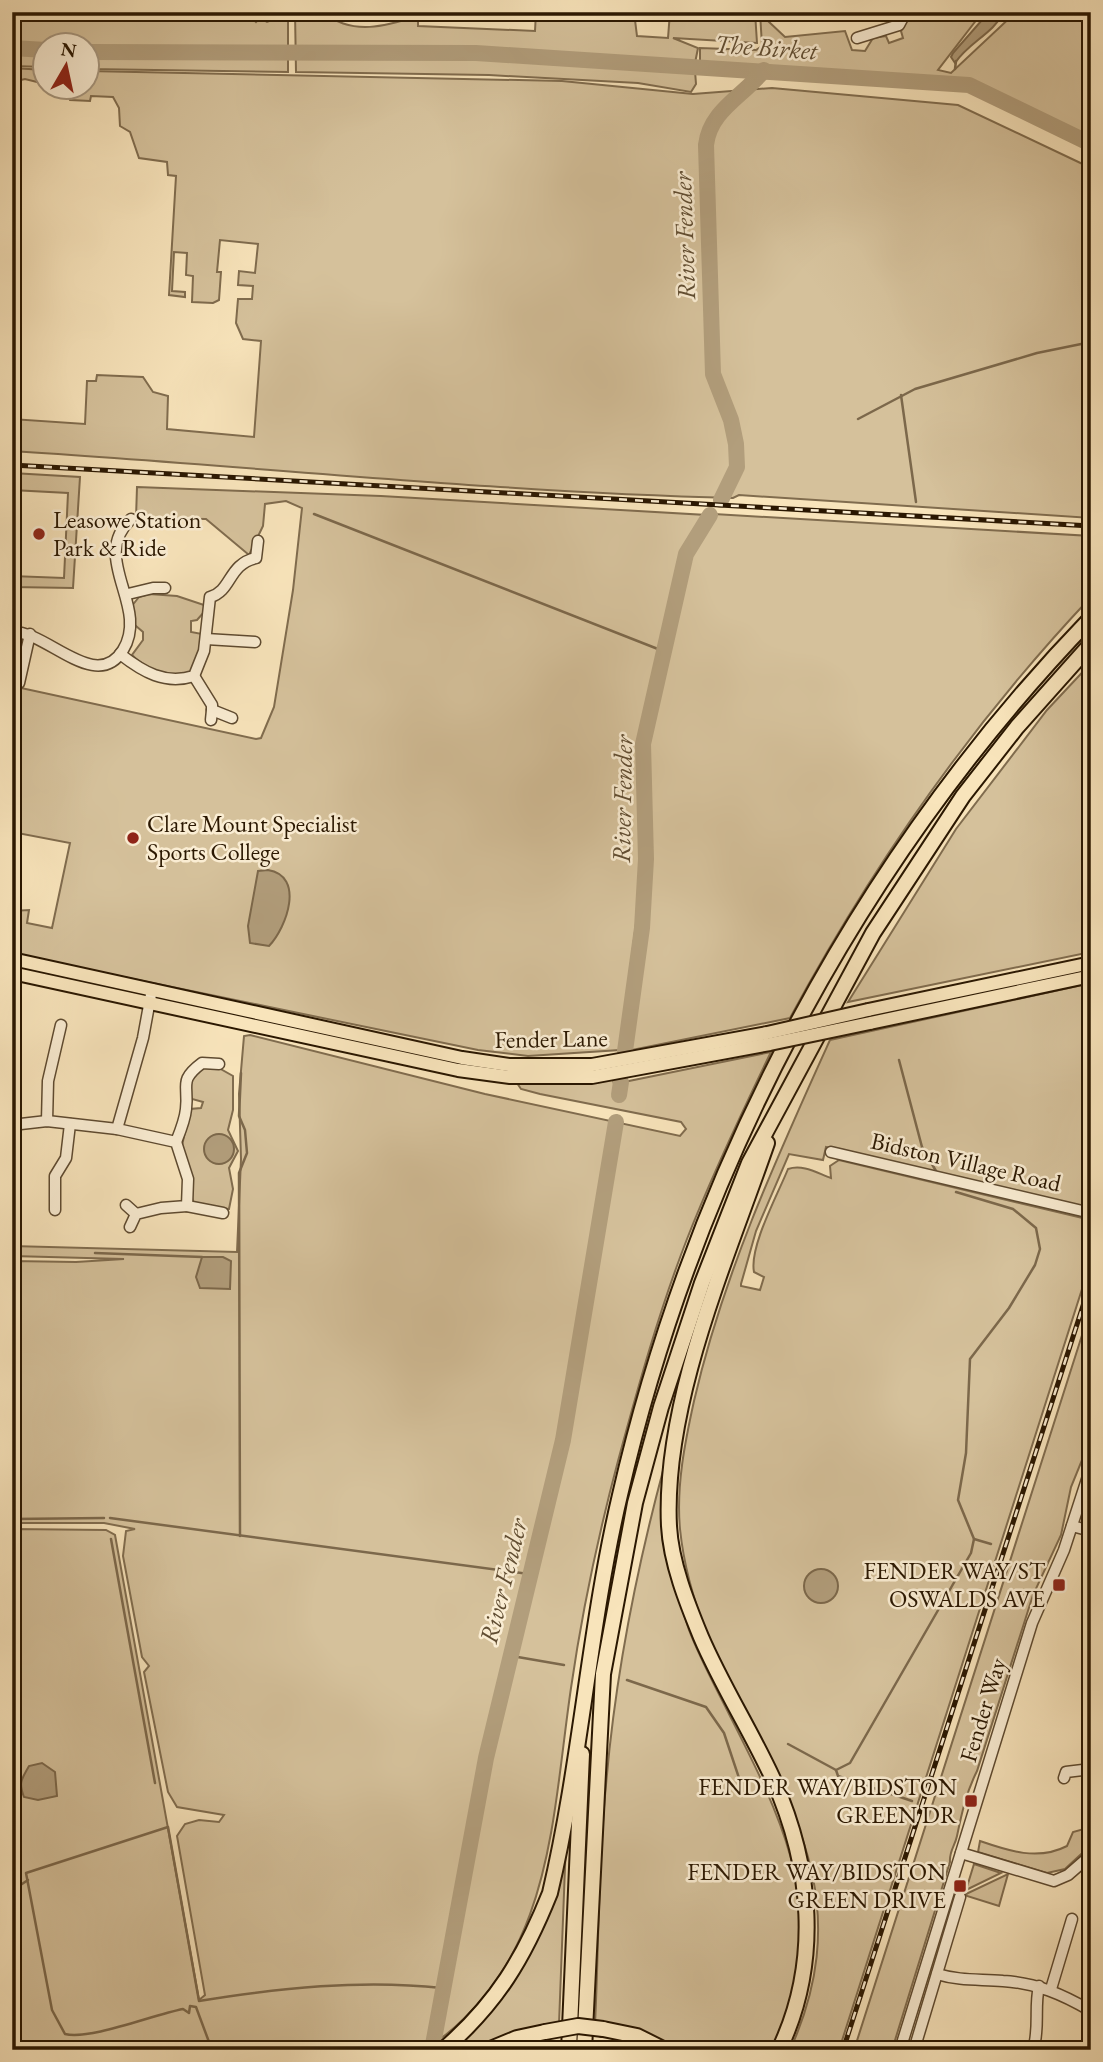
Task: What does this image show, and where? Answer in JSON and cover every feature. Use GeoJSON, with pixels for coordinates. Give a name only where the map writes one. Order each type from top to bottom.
{"type":"FeatureCollection","features":[{"type":"Feature","properties":{"kind":"highway"},"geometry":{"type":"LineString","coordinates":[[444,2049],[497,1996],[532,1938],[550,1893],[619,1496],[645,1398],[685,1277],[749,1118],[852,928],[899,852],[1004,715],[1091,618]]}},
{"type":"Feature","properties":{"kind":"highway"},"geometry":{"type":"LineString","coordinates":[[584,2050],[603,1674],[635,1503],[661,1407],[702,1283],[749,1163],[873,933],[912,869],[963,796],[1017,727],[1091,644]]}},
{"type":"Feature","properties":{"kind":"highway"},"geometry":{"type":"LineString","coordinates":[[779,2050],[800,1998],[808,1953],[806,1886],[773,1780],[721,1685],[685,1600],[669,1527],[671,1462],[685,1394],[715,1289],[785,1093]]}},
{"type":"Feature","properties":{"kind":"highway"},"geometry":{"type":"LineString","coordinates":[[569,2050],[587,1672]]}},
{"type":"Feature","properties":{"kind":"highway"},"geometry":{"type":"LineString","coordinates":[[488,2050],[517,2038],[578,2026],[603,2028],[638,2036],[665,2050]]}},
{"type":"Feature","properties":{"kind":"main road","name":"Fender Lane"},"geometry":{"type":"LineString","coordinates":[[12,959],[462,1058],[509,1065],[592,1065],[769,1038]]}},
{"type":"Feature","properties":{"kind":"main road","name":"Fender Lane"},"geometry":{"type":"LineString","coordinates":[[869,1017],[1091,963]]}},
{"type":"Feature","properties":{"kind":"main road","name":"Fender Lane"},"geometry":{"type":"LineString","coordinates":[[12,973],[458,1070],[510,1077],[592,1077],[869,1017],[1091,976]]}},
{"type":"Feature","properties":{"kind":"street"},"geometry":{"type":"LineString","coordinates":[[857,38],[899,25],[906,12]]}},
{"type":"Feature","properties":{"kind":"street"},"geometry":{"type":"LineString","coordinates":[[12,632],[30,634],[91,666],[105,664],[120,654],[129,637],[128,594],[116,575],[115,563],[122,527],[131,519]]}},
{"type":"Feature","properties":{"kind":"street"},"geometry":{"type":"LineString","coordinates":[[112,520],[122,527]]}},
{"type":"Feature","properties":{"kind":"street"},"geometry":{"type":"LineString","coordinates":[[256,558],[258,541]]}},
{"type":"Feature","properties":{"kind":"street"},"geometry":{"type":"LineString","coordinates":[[197,596],[210,597],[224,589],[234,569],[256,558],[267,561]]}},
{"type":"Feature","properties":{"kind":"street"},"geometry":{"type":"LineString","coordinates":[[128,594],[153,587],[165,588]]}},
{"type":"Feature","properties":{"kind":"street"},"geometry":{"type":"LineString","coordinates":[[194,676],[201,664],[210,597]]}},
{"type":"Feature","properties":{"kind":"street"},"geometry":{"type":"LineString","coordinates":[[19,683],[30,634]]}},
{"type":"Feature","properties":{"kind":"street"},"geometry":{"type":"LineString","coordinates":[[206,639],[256,642]]}},
{"type":"Feature","properties":{"kind":"street"},"geometry":{"type":"LineString","coordinates":[[120,654],[139,669],[167,680],[194,676]]}},
{"type":"Feature","properties":{"kind":"street"},"geometry":{"type":"LineString","coordinates":[[194,676],[211,715],[232,718]]}},
{"type":"Feature","properties":{"kind":"street"},"geometry":{"type":"LineString","coordinates":[[117,1129],[122,1103],[134,1073],[152,989]]}},
{"type":"Feature","properties":{"kind":"street"},"geometry":{"type":"LineString","coordinates":[[47,1121],[48,1081],[61,1025]]}},
{"type":"Feature","properties":{"kind":"street"},"geometry":{"type":"LineString","coordinates":[[187,1206],[188,1180],[179,1161],[176,1142],[187,1107],[184,1091],[189,1073],[202,1063],[219,1064]]}},
{"type":"Feature","properties":{"kind":"street"},"geometry":{"type":"LineString","coordinates":[[12,1125],[47,1121],[117,1129],[176,1142]]}},
{"type":"Feature","properties":{"kind":"street"},"geometry":{"type":"LineString","coordinates":[[55,1210],[55,1176],[66,1158],[70,1124]]}},
{"type":"Feature","properties":{"kind":"street","name":"Bidston Village Road"},"geometry":{"type":"LineString","coordinates":[[831,1152],[1091,1213]]}},
{"type":"Feature","properties":{"kind":"street"},"geometry":{"type":"LineString","coordinates":[[125,1205],[136,1214]]}},
{"type":"Feature","properties":{"kind":"street"},"geometry":{"type":"LineString","coordinates":[[136,1214],[187,1206],[223,1213]]}},
{"type":"Feature","properties":{"kind":"street"},"geometry":{"type":"LineString","coordinates":[[130,1227],[136,1214]]}},
{"type":"Feature","properties":{"kind":"street","name":"Fender Way"},"geometry":{"type":"LineString","coordinates":[[900,2050],[1036,1611],[1072,1526],[1091,1467]]}},
{"type":"Feature","properties":{"kind":"street"},"geometry":{"type":"LineString","coordinates":[[1072,1526],[1091,1531]]}},
{"type":"Feature","properties":{"kind":"street"},"geometry":{"type":"LineString","coordinates":[[1065,1778],[1066,1772],[1091,1769]]}},
{"type":"Feature","properties":{"kind":"street"},"geometry":{"type":"LineString","coordinates":[[961,1853],[1054,1881],[1073,1871],[1091,1854]]}},
{"type":"Feature","properties":{"kind":"street"},"geometry":{"type":"LineString","coordinates":[[914,2050],[960,1897]]}},
{"type":"Feature","properties":{"kind":"street"},"geometry":{"type":"LineString","coordinates":[[1051,1989],[1072,1919]]}},
{"type":"Feature","properties":{"kind":"street"},"geometry":{"type":"LineString","coordinates":[[938,1926],[950,1930]]}},
{"type":"Feature","properties":{"kind":"street"},"geometry":{"type":"LineString","coordinates":[[937,1974],[960,1981],[1002,1981],[1039,1986],[1051,1989],[1091,2011]]}},
{"type":"Feature","properties":{"kind":"street"},"geometry":{"type":"LineString","coordinates":[[1033,2050],[1039,2029],[1035,2004],[1039,1986]]}},
{"type":"Feature","properties":{"kind":"shaded area"},"geometry":{"type":"Polygon","coordinates":[[[12,12],[246,12],[256,22],[260,18],[267,22],[288,14],[288,72],[102,69],[102,32],[32,32],[32,67],[12,66],[12,12]]]}},
{"type":"Feature","properties":{"kind":"shaded area"},"geometry":{"type":"Polygon","coordinates":[[[295,12],[306,12],[321,19],[324,13],[346,25],[358,27],[382,26],[418,16],[418,26],[535,31],[536,12],[634,12],[637,36],[668,38],[670,12],[755,12],[757,43],[673,38],[698,48],[695,63],[627,63],[695,71],[696,84],[691,92],[638,83],[489,75],[296,72],[295,12]]]}},
{"type":"Feature","properties":{"kind":"shaded area"},"geometry":{"type":"Polygon","coordinates":[[[760,12],[767,12],[768,21],[785,37],[845,31],[852,50],[865,51],[873,38],[886,36],[889,43],[903,38],[901,31],[907,19],[981,14],[938,70],[951,73],[1016,12],[1091,12],[1091,138],[970,82],[700,64],[700,48],[756,50],[762,46],[760,12]]]}},
{"type":"Feature","properties":{"kind":"shaded area"},"geometry":{"type":"Polygon","coordinates":[[[989,12],[1004,12],[994,26],[955,63],[951,57],[953,53],[989,12]]]}},
{"type":"Feature","properties":{"kind":"shaded area"},"geometry":{"type":"Polygon","coordinates":[[[12,68],[32,69],[32,81],[25,79],[12,82],[12,68]]]}},
{"type":"Feature","properties":{"kind":"shaded area"},"geometry":{"type":"Polygon","coordinates":[[[102,71],[562,81],[693,94],[772,88],[958,105],[1091,168],[1091,518],[739,495],[733,498],[553,490],[12,451],[12,419],[85,424],[87,381],[96,381],[97,375],[143,377],[153,392],[168,396],[167,429],[254,437],[261,341],[243,339],[236,323],[238,299],[252,299],[253,286],[238,285],[239,271],[255,273],[258,244],[220,240],[217,272],[221,272],[219,300],[213,303],[192,302],[193,276],[186,275],[187,253],[174,252],[172,291],[185,292],[185,297],[169,295],[176,176],[168,175],[167,162],[139,158],[130,132],[120,126],[119,108],[113,97],[102,96],[102,71]]]}},
{"type":"Feature","properties":{"kind":"shaded area"},"geometry":{"type":"Polygon","coordinates":[[[12,473],[80,477],[73,588],[12,587],[12,576],[64,578],[68,493],[12,490],[12,473]]]}},
{"type":"Feature","properties":{"kind":"shaded area"},"geometry":{"type":"Polygon","coordinates":[[[137,487],[381,496],[706,515],[680,560],[645,722],[641,762],[642,876],[620,1050],[528,1056],[478,1050],[12,954],[12,911],[29,910],[27,923],[52,928],[70,843],[12,832],[12,686],[256,739],[261,738],[274,707],[293,590],[302,508],[286,501],[265,504],[263,526],[249,555],[206,519],[136,518],[137,487]]]}},
{"type":"Feature","properties":{"kind":"shaded area"},"geometry":{"type":"Polygon","coordinates":[[[714,514],[1091,536],[1091,597],[1005,695],[927,798],[855,906],[790,1018],[627,1051],[648,902],[649,743],[688,554],[714,514]]]}},
{"type":"Feature","properties":{"kind":"shaded area"},"geometry":{"type":"Polygon","coordinates":[[[149,594],[177,596],[204,605],[205,611],[197,620],[191,621],[191,632],[202,634],[199,662],[194,671],[186,675],[167,675],[138,661],[132,655],[143,640],[143,632],[136,626],[132,629],[131,607],[139,597],[149,594]]]}},
{"type":"Feature","properties":{"kind":"shaded area"},"geometry":{"type":"Polygon","coordinates":[[[1091,663],[1091,952],[848,1002],[956,829],[1047,710],[1091,663]]]}},
{"type":"Feature","properties":{"kind":"shaded area"},"geometry":{"type":"Polygon","coordinates":[[[268,870],[279,874],[286,882],[289,892],[289,903],[282,927],[269,946],[250,943],[248,926],[258,871],[268,870]]]}},
{"type":"Feature","properties":{"kind":"shaded area"},"geometry":{"type":"Polygon","coordinates":[[[1091,983],[1091,1210],[826,1147],[823,1160],[789,1154],[756,1231],[741,1284],[760,1290],[764,1277],[754,1272],[756,1249],[765,1220],[788,1169],[810,1170],[831,1178],[830,1166],[839,1160],[1091,1220],[1091,1261],[839,2050],[790,2050],[814,1974],[817,1905],[804,1842],[779,1782],[719,1663],[694,1599],[680,1529],[682,1464],[706,1354],[753,1217],[830,1040],[1091,983]]]}},
{"type":"Feature","properties":{"kind":"shaded area"},"geometry":{"type":"Polygon","coordinates":[[[250,1035],[485,1094],[680,1136],[686,1129],[681,1122],[540,1094],[521,1089],[517,1083],[560,1084],[613,1079],[614,1084],[771,1052],[687,1239],[641,1377],[591,1574],[575,1660],[550,1840],[538,1888],[522,1934],[499,1977],[467,2016],[425,2050],[12,2050],[12,1529],[106,1530],[115,1535],[199,2000],[205,1995],[177,1836],[185,1824],[199,1820],[219,1822],[224,1815],[177,1807],[168,1792],[144,1672],[149,1666],[142,1657],[123,1556],[126,1531],[135,1529],[104,1523],[12,1523],[12,1261],[76,1262],[124,1259],[12,1256],[12,1246],[237,1252],[241,1159],[239,1094],[244,1036],[250,1035]],[[614,1122],[571,1386],[485,1755],[441,1989],[488,1754],[555,1488],[618,1124],[614,1122]]]}},
{"type":"Feature","properties":{"kind":"shaded area"},"geometry":{"type":"Polygon","coordinates":[[[205,1067],[217,1067],[233,1076],[233,1110],[228,1130],[238,1151],[229,1168],[233,1189],[229,1209],[205,1207],[193,1202],[181,1150],[190,1109],[201,1108],[203,1102],[192,1099],[187,1090],[196,1072],[205,1067]]]}},
{"type":"Feature","properties":{"kind":"shaded area"},"geometry":{"type":"Polygon","coordinates":[[[219,1134],[225,1135],[233,1143],[233,1155],[225,1163],[219,1164],[213,1163],[205,1155],[204,1149],[205,1143],[213,1135],[219,1134]]]}},
{"type":"Feature","properties":{"kind":"shaded area"},"geometry":{"type":"Polygon","coordinates":[[[202,1257],[223,1257],[231,1261],[230,1289],[200,1288],[196,1277],[202,1257]]]}},
{"type":"Feature","properties":{"kind":"shaded area"},"geometry":{"type":"Polygon","coordinates":[[[1091,1307],[1091,1438],[1071,1487],[1061,1535],[1033,1595],[967,1795],[950,1862],[892,2050],[854,2050],[1091,1307]]]}},
{"type":"Feature","properties":{"kind":"shaded area"},"geometry":{"type":"Polygon","coordinates":[[[664,1467],[670,1550],[677,1590],[689,1630],[779,1820],[798,1891],[801,1927],[799,1965],[789,2011],[773,2050],[671,2050],[595,2024],[601,1844],[610,1745],[628,1625],[664,1467]]]}},
{"type":"Feature","properties":{"kind":"shaded area"},"geometry":{"type":"Polygon","coordinates":[[[821,1569],[833,1574],[838,1586],[833,1598],[821,1603],[809,1598],[804,1586],[809,1574],[821,1569]]]}},
{"type":"Feature","properties":{"kind":"shaded area"},"geometry":{"type":"Polygon","coordinates":[[[42,1763],[55,1772],[57,1796],[38,1800],[24,1797],[21,1784],[24,1774],[29,1766],[42,1763]]]}},
{"type":"Feature","properties":{"kind":"shaded area"},"geometry":{"type":"Polygon","coordinates":[[[1091,1827],[1091,1845],[1065,1869],[1047,1873],[978,1852],[980,1841],[1023,1853],[1056,1851],[1067,1846],[1073,1832],[1091,1827]]]}},
{"type":"Feature","properties":{"kind":"shaded area"},"geometry":{"type":"Polygon","coordinates":[[[566,1841],[559,2024],[503,2037],[473,2050],[450,2050],[497,2003],[528,1956],[549,1904],[566,1841]]]}},
{"type":"Feature","properties":{"kind":"shaded area"},"geometry":{"type":"Polygon","coordinates":[[[974,1864],[1001,1873],[966,1890],[974,1864]]]}},
{"type":"Feature","properties":{"kind":"shaded area"},"geometry":{"type":"Polygon","coordinates":[[[1008,1874],[999,1906],[967,1896],[966,1894],[1008,1874]]]}},
{"type":"Feature","properties":{"kind":"waterway","name":"The Birket"},"geometry":{"type":"LineString","coordinates":[[12,48],[32,49]]}},
{"type":"Feature","properties":{"kind":"waterway","name":"The Birket"},"geometry":{"type":"LineString","coordinates":[[102,52],[476,53],[969,85],[1091,144]]}},
{"type":"Feature","properties":{"kind":"waterway"},"geometry":{"type":"LineString","coordinates":[[955,69],[956,61]]}},
{"type":"Feature","properties":{"kind":"waterway","name":"River Fender"},"geometry":{"type":"LineString","coordinates":[[721,500],[737,467],[731,420],[713,374],[706,145],[714,122],[764,70]]}},
{"type":"Feature","properties":{"kind":"waterway"},"geometry":{"type":"LineString","coordinates":[[858,419],[915,389],[1037,353],[1091,342]]}},
{"type":"Feature","properties":{"kind":"waterway"},"geometry":{"type":"LineString","coordinates":[[901,395],[916,502]]}},
{"type":"Feature","properties":{"kind":"waterway"},"geometry":{"type":"LineString","coordinates":[[314,514],[663,651]]}},
{"type":"Feature","properties":{"kind":"waterway","name":"River Fender"},"geometry":{"type":"LineString","coordinates":[[625,1051],[642,928],[646,859],[643,744],[686,554],[710,515]]}},
{"type":"Feature","properties":{"kind":"waterway"},"geometry":{"type":"LineString","coordinates":[[899,1060],[922,1147],[936,1171]]}},
{"type":"Feature","properties":{"kind":"waterway"},"geometry":{"type":"LineString","coordinates":[[240,1536],[239,1173],[247,1153],[245,1130],[239,1116],[241,1073]]}},
{"type":"Feature","properties":{"kind":"waterway","name":"River Fender"},"geometry":{"type":"LineString","coordinates":[[619,1095],[621,1082]]}},
{"type":"Feature","properties":{"kind":"waterway","name":"River Fender"},"geometry":{"type":"LineString","coordinates":[[432,2050],[486,1758],[563,1440],[616,1122]]}},
{"type":"Feature","properties":{"kind":"waterway"},"geometry":{"type":"LineString","coordinates":[[912,1801],[838,1776],[836,1770],[850,1763],[971,1553],[974,1539],[958,1500],[966,1453],[970,1359],[1009,1308],[1035,1265],[1040,1249],[1036,1228],[1013,1209],[956,1192]]}},
{"type":"Feature","properties":{"kind":"waterway"},"geometry":{"type":"LineString","coordinates":[[95,1253],[202,1257]]}},
{"type":"Feature","properties":{"kind":"waterway"},"geometry":{"type":"LineString","coordinates":[[12,1519],[104,1518]]}},
{"type":"Feature","properties":{"kind":"waterway"},"geometry":{"type":"LineString","coordinates":[[110,1518],[529,1574]]}},
{"type":"Feature","properties":{"kind":"waterway"},"geometry":{"type":"LineString","coordinates":[[111,1539],[155,1783]]}},
{"type":"Feature","properties":{"kind":"waterway"},"geometry":{"type":"LineString","coordinates":[[974,1539],[991,1544]]}},
{"type":"Feature","properties":{"kind":"waterway"},"geometry":{"type":"LineString","coordinates":[[512,1656],[564,1665]]}},
{"type":"Feature","properties":{"kind":"waterway"},"geometry":{"type":"LineString","coordinates":[[627,1680],[706,1707],[724,1733],[740,1781]]}},
{"type":"Feature","properties":{"kind":"waterway"},"geometry":{"type":"LineString","coordinates":[[788,1744],[836,1770]]}},
{"type":"Feature","properties":{"kind":"waterway"},"geometry":{"type":"LineString","coordinates":[[212,2050],[196,2007],[190,2006],[189,2013],[183,2009],[106,2030],[65,2034],[52,2010],[26,1873],[168,1827],[199,2001],[320,1986],[382,1984],[442,1988]]}},
{"type":"Feature","properties":{"kind":"waterway"},"geometry":{"type":"LineString","coordinates":[[19,1886],[28,1880]]}},
{"type":"Feature","properties":{"kind":"railway"},"geometry":{"type":"LineString","coordinates":[[12,465],[1091,526]]}},
{"type":"Feature","properties":{"kind":"railway"},"geometry":{"type":"LineString","coordinates":[[843,2050],[1091,1281]]}},
{"type":"Feature","properties":{"kind":"place","name":"Leasowe Station Park & Ride"},"geometry":{"type":"Point","coordinates":[39,534]}},
{"type":"Feature","properties":{"kind":"place","name":"Clare Mount Specialist Sports College"},"geometry":{"type":"Point","coordinates":[133,838]}},
{"type":"Feature","properties":{"kind":"place","name":"FENDER WAY/ST OSWALDS AVE"},"geometry":{"type":"Point","coordinates":[1059,1585]}},
{"type":"Feature","properties":{"kind":"place","name":"FENDER WAY/BIDSTON GREEN DR"},"geometry":{"type":"Point","coordinates":[971,1801]}},
{"type":"Feature","properties":{"kind":"place","name":"FENDER WAY/BIDSTON GREEN DRIVE"},"geometry":{"type":"Point","coordinates":[960,1886]}}]}
